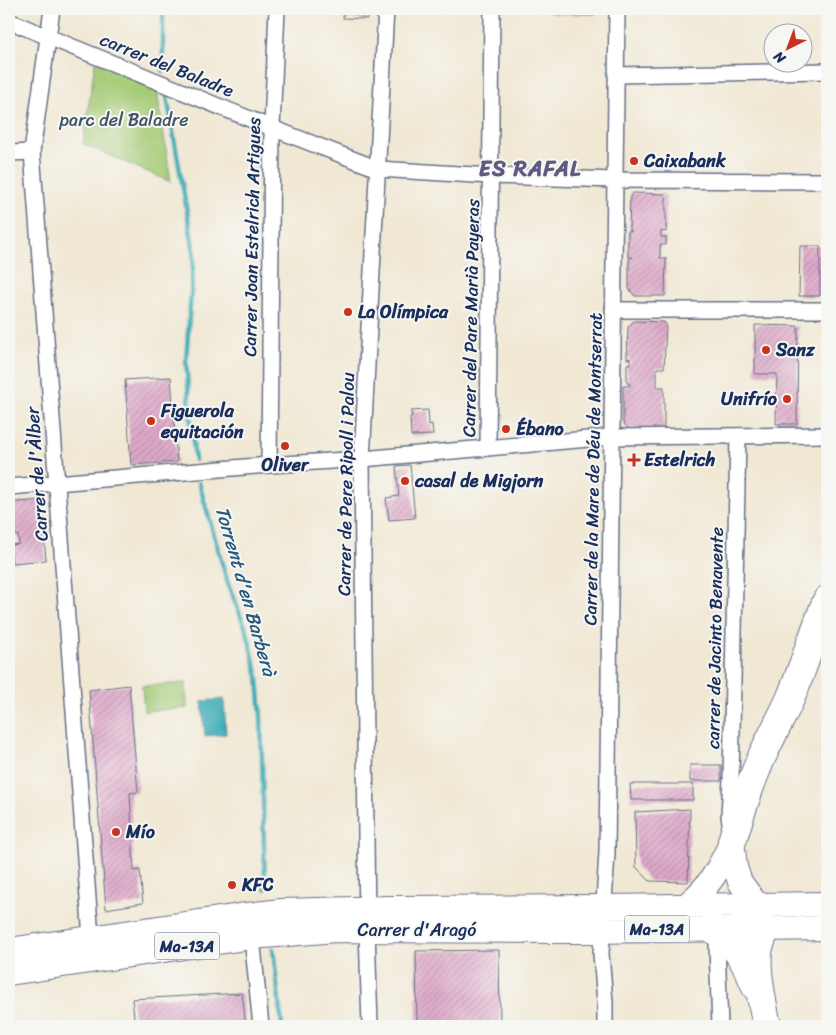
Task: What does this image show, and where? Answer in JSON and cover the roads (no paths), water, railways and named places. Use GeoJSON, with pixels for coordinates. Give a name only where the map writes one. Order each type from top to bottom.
{"type":"FeatureCollection","features":[{"type":"Feature","properties":{"kind":"highway"},"geometry":{"type":"LineString","coordinates":[[732,841],[753,778],[791,697],[827,600]]}},
{"type":"Feature","properties":{"kind":"highway"},"geometry":{"type":"LineString","coordinates":[[761,916],[758,958],[765,1014]]}},
{"type":"Feature","properties":{"kind":"highway"},"geometry":{"type":"LineString","coordinates":[[714,937],[726,940],[745,964],[765,1014]]}},
{"type":"Feature","properties":{"kind":"main road"},"geometry":{"type":"LineString","coordinates":[[685,906],[696,898],[712,880],[732,841]]}},
{"type":"Feature","properties":{"kind":"main road"},"geometry":{"type":"LineString","coordinates":[[732,841],[735,867],[740,882],[761,916],[784,904],[827,904]]}},
{"type":"Feature","properties":{"kind":"main road","name":"Carrer d'Aragó"},"geometry":{"type":"LineString","coordinates":[[9,950],[281,911],[367,919],[603,919],[685,906],[761,916],[827,928]]}},
{"type":"Feature","properties":{"kind":"main road","name":"Carrer d'Aragó"},"geometry":{"type":"LineString","coordinates":[[603,919],[714,937],[761,916]]}},
{"type":"Feature","properties":{"kind":"main road","name":"Carrer d'Aragó"},"geometry":{"type":"LineString","coordinates":[[9,973],[252,937],[336,930],[367,919]]}},
{"type":"Feature","properties":{"kind":"main road"},"geometry":{"type":"LineString","coordinates":[[83,962],[90,951],[91,938]]}},
{"type":"Feature","properties":{"kind":"street","name":"Carrer de l'Àlber"},"geometry":{"type":"LineString","coordinates":[[52,9],[32,152],[91,938]]}},
{"type":"Feature","properties":{"kind":"street","name":"Carrer Joan Estelrich Artigues"},"geometry":{"type":"LineString","coordinates":[[269,465],[272,128],[277,9]]}},
{"type":"Feature","properties":{"kind":"street","name":"Carrer de Pere Ripoll i Palou"},"geometry":{"type":"LineString","coordinates":[[370,1026],[362,459],[386,9]]}},
{"type":"Feature","properties":{"kind":"street","name":"Carrer del Pare Marià Payeras"},"geometry":{"type":"LineString","coordinates":[[488,448],[492,9]]}},
{"type":"Feature","properties":{"kind":"street","name":"Carrer de la Mare de Déu de Montserrat"},"geometry":{"type":"LineString","coordinates":[[605,1026],[601,954],[606,852],[617,9]]}},
{"type":"Feature","properties":{"kind":"street"},"geometry":{"type":"LineString","coordinates":[[9,21],[48,37]]}},
{"type":"Feature","properties":{"kind":"street","name":"carrer del Baladre"},"geometry":{"type":"LineString","coordinates":[[48,37],[378,169],[491,176],[615,180],[827,180]]}},
{"type":"Feature","properties":{"kind":"street"},"geometry":{"type":"LineString","coordinates":[[616,75],[827,71]]}},
{"type":"Feature","properties":{"kind":"street"},"geometry":{"type":"LineString","coordinates":[[9,153],[32,152]]}},
{"type":"Feature","properties":{"kind":"street"},"geometry":{"type":"LineString","coordinates":[[613,310],[827,310]]}},
{"type":"Feature","properties":{"kind":"street","name":"carrer de Jacinto Benavente"},"geometry":{"type":"LineString","coordinates":[[732,841],[729,816],[738,436]]}},
{"type":"Feature","properties":{"kind":"street"},"geometry":{"type":"LineString","coordinates":[[9,487],[611,437],[827,436]]}},
{"type":"Feature","properties":{"kind":"street"},"geometry":{"type":"LineString","coordinates":[[252,937],[261,1026]]}},
{"type":"Feature","properties":{"kind":"street"},"geometry":{"type":"LineString","coordinates":[[714,937],[720,1026]]}},
{"type":"Feature","properties":{"kind":"water"},"geometry":{"type":"Polygon","coordinates":[[[224,699],[226,734],[205,736],[202,701],[224,699]]]}},
{"type":"Feature","properties":{"kind":"waterway","name":"Torrent d'en Barberà"},"geometry":{"type":"LineString","coordinates":[[163,9],[163,71]]}},
{"type":"Feature","properties":{"kind":"waterway","name":"Torrent d'en Barberà"},"geometry":{"type":"LineString","coordinates":[[167,97],[194,252],[186,360],[195,460]]}},
{"type":"Feature","properties":{"kind":"waterway","name":"Torrent d'en Barberà"},"geometry":{"type":"LineString","coordinates":[[199,483],[228,584],[247,632],[258,677],[261,716],[265,889]]}},
{"type":"Feature","properties":{"kind":"waterway","name":"Torrent d'en Barberà"},"geometry":{"type":"LineString","coordinates":[[273,949],[282,1026]]}},
{"type":"Feature","properties":{"kind":"place","name":"Caixabank"},"geometry":{"type":"Point","coordinates":[634,161]}},
{"type":"Feature","properties":{"kind":"place","name":"La Olímpica"},"geometry":{"type":"Point","coordinates":[348,312]}},
{"type":"Feature","properties":{"kind":"place","name":"Sanz"},"geometry":{"type":"Point","coordinates":[766,350]}},
{"type":"Feature","properties":{"kind":"place","name":"Unifrío"},"geometry":{"type":"Point","coordinates":[787,399]}},
{"type":"Feature","properties":{"kind":"place","name":"Figuerola equitación"},"geometry":{"type":"Point","coordinates":[151,421]}},
{"type":"Feature","properties":{"kind":"place","name":"Ébano"},"geometry":{"type":"Point","coordinates":[506,429]}},
{"type":"Feature","properties":{"kind":"place","name":"Oliver"},"geometry":{"type":"Point","coordinates":[285,446]}},
{"type":"Feature","properties":{"kind":"place","name":"Estelrich"},"geometry":{"type":"Point","coordinates":[634,460]}},
{"type":"Feature","properties":{"kind":"place","name":"casal de Migjorn"},"geometry":{"type":"Point","coordinates":[405,481]}},
{"type":"Feature","properties":{"kind":"place","name":"Mío"},"geometry":{"type":"Point","coordinates":[116,832]}},
{"type":"Feature","properties":{"kind":"place","name":"KFC"},"geometry":{"type":"Point","coordinates":[232,885]}},
{"type":"Feature","properties":{"kind":"district","name":"ES RAFAL"},"geometry":{"type":"Point","coordinates":[530,168]}},
{"type":"Feature","properties":{"kind":"park label","name":"parc del Baladre"},"geometry":{"type":"Point","coordinates":[124,120]}}]}
